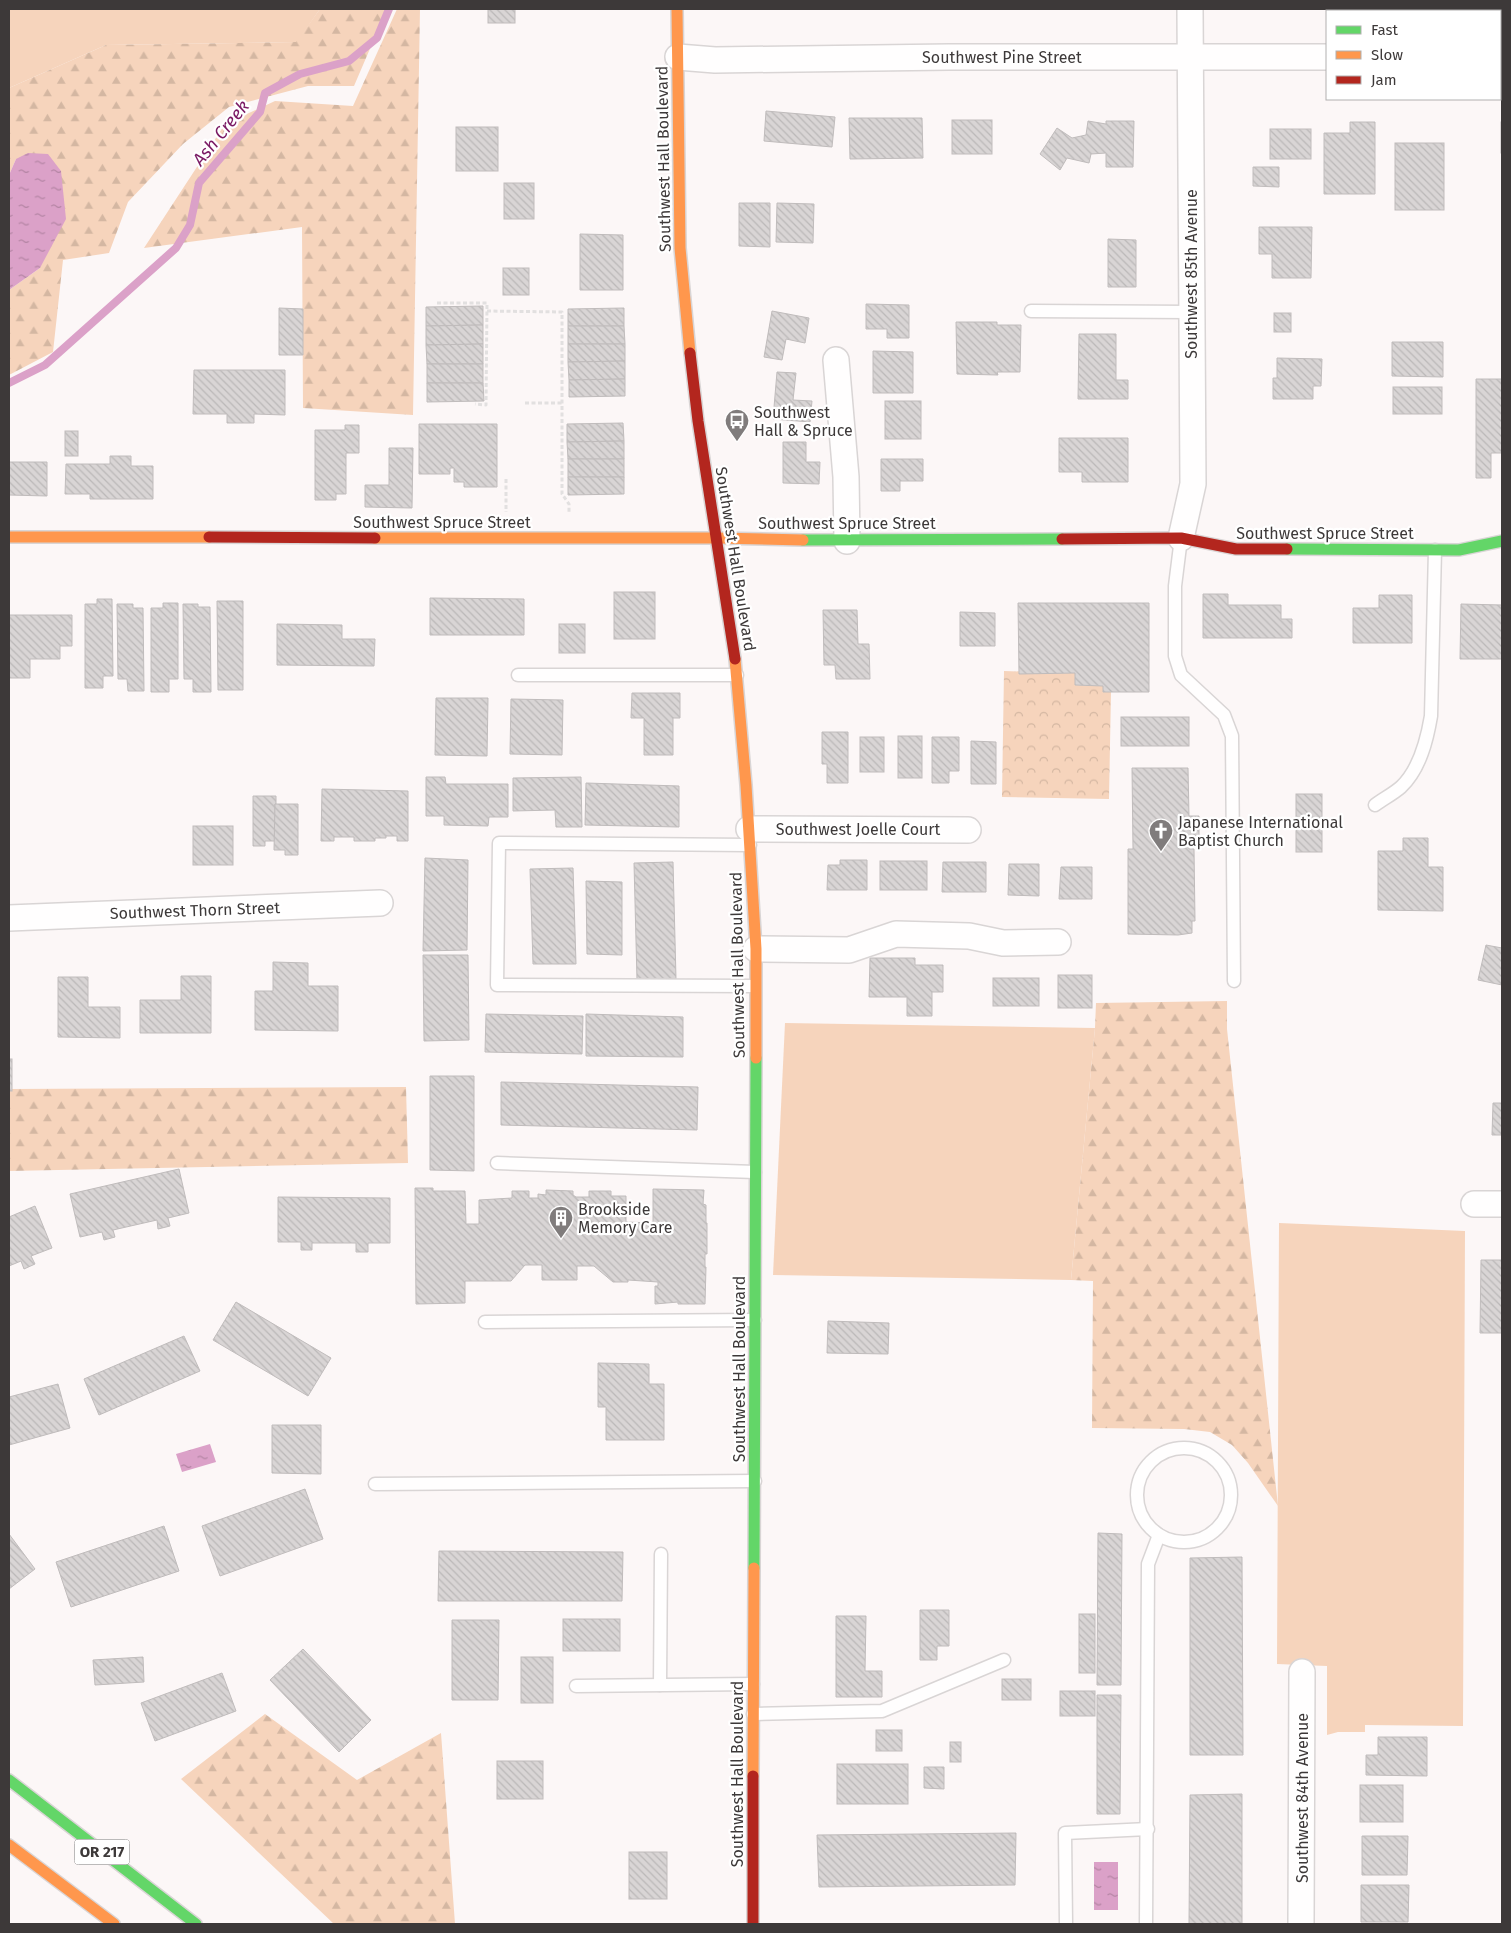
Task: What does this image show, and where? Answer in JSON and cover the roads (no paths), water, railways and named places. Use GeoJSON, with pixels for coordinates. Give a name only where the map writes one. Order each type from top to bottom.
{"type":"FeatureCollection","features":[{"type":"Feature","properties":{"kind":"main road","name":"Southwest Hall Boulevard"},"geometry":{"type":"LineString","coordinates":[[678,9],[680,248],[684,303],[698,421],[737,675],[756,949],[753,1924]]}},
{"type":"Feature","properties":{"kind":"main road","name":"Southwest Spruce Street"},"geometry":{"type":"LineString","coordinates":[[9,538],[717,538],[847,541],[1181,538],[1236,549],[1435,550],[1473,548],[1502,541]]}},
{"type":"Feature","properties":{"kind":"main road","name":"OR 217"},"geometry":{"type":"LineString","coordinates":[[9,1780],[196,1924]]}},
{"type":"Feature","properties":{"kind":"main road","name":"OR 217"},"geometry":{"type":"LineString","coordinates":[[9,1845],[114,1924]]}},
{"type":"Feature","properties":{"kind":"street","name":"Southwest 85th Avenue"},"geometry":{"type":"LineString","coordinates":[[1181,538],[1193,484],[1190,9]]}},
{"type":"Feature","properties":{"kind":"street","name":"Southwest Pine Street"},"geometry":{"type":"LineString","coordinates":[[678,58],[715,60],[949,57],[1326,57]]}},
{"type":"Feature","properties":{"kind":"street"},"geometry":{"type":"LineString","coordinates":[[836,360],[846,477],[847,541]]}},
{"type":"Feature","properties":{"kind":"street","name":"Southwest Joelle Court"},"geometry":{"type":"LineString","coordinates":[[749,837],[968,830]]}},
{"type":"Feature","properties":{"kind":"street","name":"Southwest Thorn Street"},"geometry":{"type":"LineString","coordinates":[[9,918],[380,903]]}},
{"type":"Feature","properties":{"kind":"street"},"geometry":{"type":"LineString","coordinates":[[756,949],[849,950],[896,934],[969,936],[1003,943],[1058,942]]}},
{"type":"Feature","properties":{"kind":"street"},"geometry":{"type":"LineString","coordinates":[[1474,1204],[1502,1204]]}},
{"type":"Feature","properties":{"kind":"street","name":"Southwest 84th Avenue"},"geometry":{"type":"LineString","coordinates":[[1302,1672],[1302,1924]]}},
{"type":"Feature","properties":{"kind":"lane"},"geometry":{"type":"LineString","coordinates":[[1032,311],[1191,312]]}},
{"type":"Feature","properties":{"kind":"lane"},"geometry":{"type":"LineString","coordinates":[[1181,538],[1175,586],[1175,656],[1181,675],[1224,715],[1232,736],[1234,981]]}},
{"type":"Feature","properties":{"kind":"lane"},"geometry":{"type":"LineString","coordinates":[[1375,805],[1401,787],[1415,766],[1427,741],[1431,716],[1435,550]]}},
{"type":"Feature","properties":{"kind":"lane"},"geometry":{"type":"LineString","coordinates":[[518,675],[737,675]]}},
{"type":"Feature","properties":{"kind":"lane"},"geometry":{"type":"LineString","coordinates":[[749,837],[499,843],[497,985],[755,986]]}},
{"type":"Feature","properties":{"kind":"lane"},"geometry":{"type":"LineString","coordinates":[[497,1163],[755,1172]]}},
{"type":"Feature","properties":{"kind":"lane"},"geometry":{"type":"LineString","coordinates":[[485,1322],[755,1320]]}},
{"type":"Feature","properties":{"kind":"lane"},"geometry":{"type":"LineString","coordinates":[[1179,1448],[1194,1448],[1208,1454],[1220,1464],[1228,1477],[1232,1491],[1230,1507],[1224,1522],[1212,1534],[1198,1541],[1182,1543],[1159,1535],[1142,1518],[1137,1502],[1137,1486],[1142,1472],[1152,1460],[1165,1452],[1179,1448]]}},
{"type":"Feature","properties":{"kind":"lane"},"geometry":{"type":"LineString","coordinates":[[374,1484],[755,1481]]}},
{"type":"Feature","properties":{"kind":"lane"},"geometry":{"type":"LineString","coordinates":[[1146,1924],[1148,1564],[1159,1535]]}},
{"type":"Feature","properties":{"kind":"lane"},"geometry":{"type":"LineString","coordinates":[[660,1554],[660,1686]]}},
{"type":"Feature","properties":{"kind":"lane"},"geometry":{"type":"LineString","coordinates":[[753,1714],[882,1711],[1004,1660]]}},
{"type":"Feature","properties":{"kind":"lane"},"geometry":{"type":"LineString","coordinates":[[576,1686],[753,1684]]}},
{"type":"Feature","properties":{"kind":"lane"},"geometry":{"type":"LineString","coordinates":[[1066,1924],[1065,1832],[1148,1829]]}},
{"type":"Feature","properties":{"kind":"water"},"geometry":{"type":"Polygon","coordinates":[[[28,153],[48,154],[61,171],[66,219],[40,268],[9,290],[9,175],[16,159],[28,153]]]}},
{"type":"Feature","properties":{"kind":"water"},"geometry":{"type":"Polygon","coordinates":[[[210,1444],[216,1462],[182,1472],[176,1454],[210,1444]]]}},
{"type":"Feature","properties":{"kind":"water"},"geometry":{"type":"Polygon","coordinates":[[[1094,1862],[1118,1862],[1118,1910],[1094,1910],[1094,1862]]]}},
{"type":"Feature","properties":{"kind":"waterway","name":"Ash Creek"},"geometry":{"type":"LineString","coordinates":[[9,383],[45,365],[176,248],[190,225],[199,183],[260,112],[265,93],[300,74],[349,61],[377,38],[389,9]]}},
{"type":"Feature","properties":{"kind":"place","name":"Southwest Hall & Spruce"},"geometry":{"type":"Point","coordinates":[737,442]}},
{"type":"Feature","properties":{"kind":"place","name":"Japanese International Baptist Church"},"geometry":{"type":"Point","coordinates":[1161,852]}},
{"type":"Feature","properties":{"kind":"place","name":"Brookside Memory Care"},"geometry":{"type":"Point","coordinates":[561,1239]}}]}
